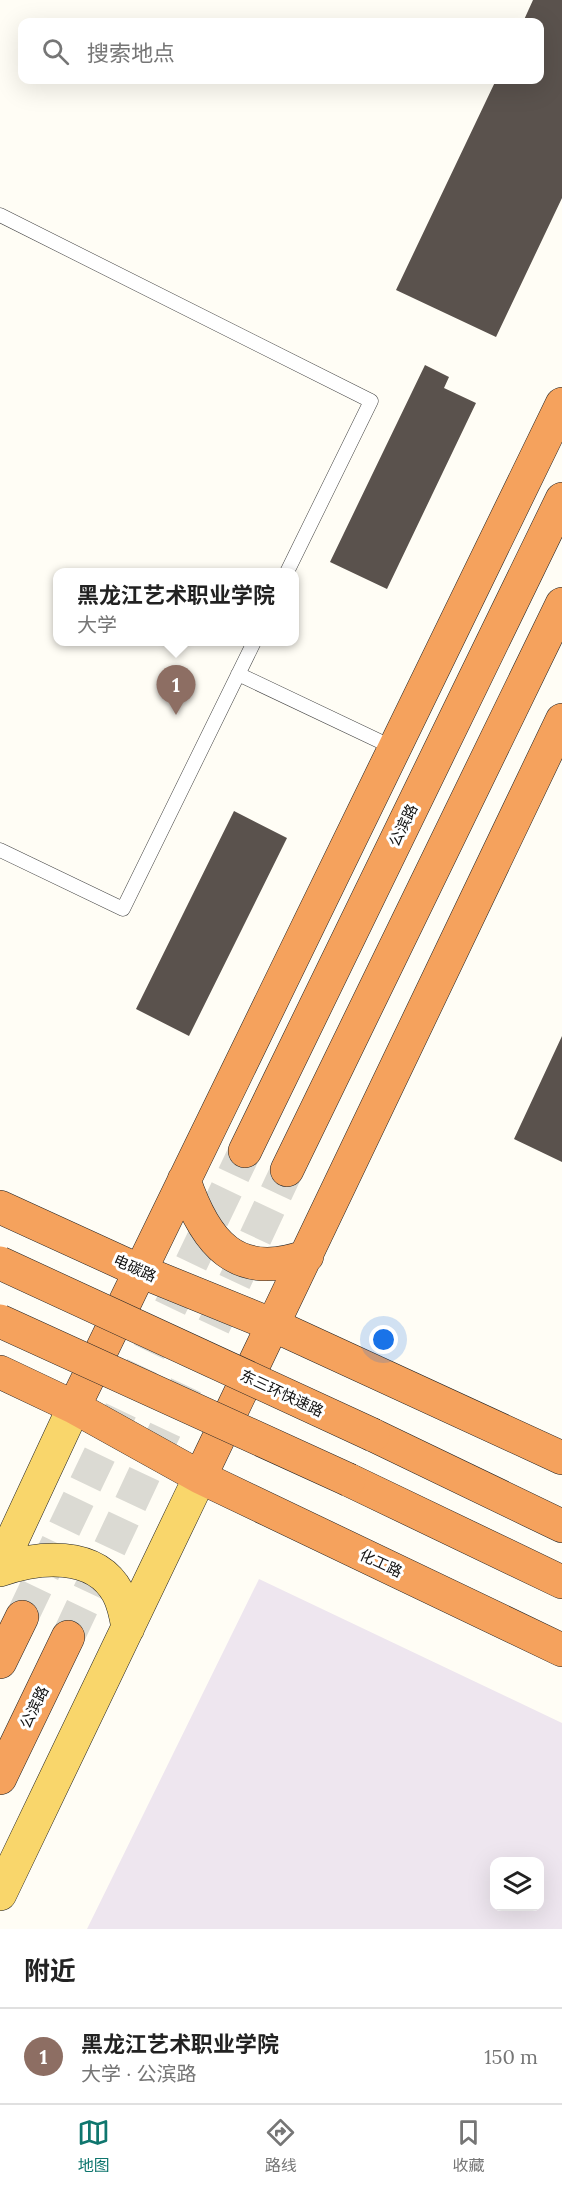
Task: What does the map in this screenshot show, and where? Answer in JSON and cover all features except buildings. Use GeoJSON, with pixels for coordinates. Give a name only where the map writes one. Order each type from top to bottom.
{"type":"FeatureCollection","features":[{"type":"Feature","properties":{"kind":"highway"},"geometry":{"type":"LineString","coordinates":[[74,1407],[562,404]]}},
{"type":"Feature","properties":{"kind":"highway","name":"公滨路"},"geometry":{"type":"LineString","coordinates":[[245,1151],[562,499]]}},
{"type":"Feature","properties":{"kind":"highway"},"geometry":{"type":"LineString","coordinates":[[287,1170],[562,604]]}},
{"type":"Feature","properties":{"kind":"highway"},"geometry":{"type":"LineString","coordinates":[[0,1372],[74,1407],[200,1477],[308,1256],[562,720]]}},
{"type":"Feature","properties":{"kind":"highway"},"geometry":{"type":"LineString","coordinates":[[184,1180],[199,1220],[211,1237],[229,1252],[263,1264],[281,1264],[308,1256]]}},
{"type":"Feature","properties":{"kind":"highway","name":"电碳路"},"geometry":{"type":"LineString","coordinates":[[0,1206],[140,1271],[273,1325]]}},
{"type":"Feature","properties":{"kind":"highway","name":"东三环快速路"},"geometry":{"type":"LineString","coordinates":[[0,1263],[562,1526]]}},
{"type":"Feature","properties":{"kind":"highway"},"geometry":{"type":"LineString","coordinates":[[0,1321],[349,1480],[562,1582]]}},
{"type":"Feature","properties":{"kind":"highway"},"geometry":{"type":"LineString","coordinates":[[273,1325],[562,1458]]}},
{"type":"Feature","properties":{"kind":"highway","name":"化工路"},"geometry":{"type":"LineString","coordinates":[[200,1477],[562,1650]]}},
{"type":"Feature","properties":{"kind":"highway"},"geometry":{"type":"LineString","coordinates":[[0,1662],[22,1617]]}},
{"type":"Feature","properties":{"kind":"highway","name":"公滨路"},"geometry":{"type":"LineString","coordinates":[[0,1778],[68,1637]]}},
{"type":"Feature","properties":{"kind":"main road"},"geometry":{"type":"LineString","coordinates":[[0,1568],[74,1407]]}},
{"type":"Feature","properties":{"kind":"main road"},"geometry":{"type":"LineString","coordinates":[[0,1894],[200,1477]]}},
{"type":"Feature","properties":{"kind":"main road"},"geometry":{"type":"LineString","coordinates":[[0,1568],[37,1560],[63,1559],[84,1565],[104,1576],[117,1591],[128,1628]]}},
{"type":"Feature","properties":{"kind":"lane"},"geometry":{"type":"LineString","coordinates":[[0,215],[371,401],[290,568]]}},
{"type":"Feature","properties":{"kind":"lane"},"geometry":{"type":"LineString","coordinates":[[0,850],[123,909],[252,646]]}},
{"type":"Feature","properties":{"kind":"lane"},"geometry":{"type":"LineString","coordinates":[[238,674],[394,748]]}},
{"type":"Feature","properties":{"kind":"shaded area"},"geometry":{"type":"Polygon","coordinates":[[[259,1579],[562,1723],[562,1929],[87,1929],[259,1579]]]}},
{"type":"Feature","properties":{"kind":"tunnel"},"geometry":{"type":"LineString","coordinates":[[22,1617],[245,1151]]}},
{"type":"Feature","properties":{"kind":"tunnel"},"geometry":{"type":"LineString","coordinates":[[68,1637],[287,1170]]}},
{"type":"Feature","properties":{"kind":"place","name":"黑龙江艺术职业学院"},"geometry":{"type":"Point","coordinates":[176,715]}}]}
